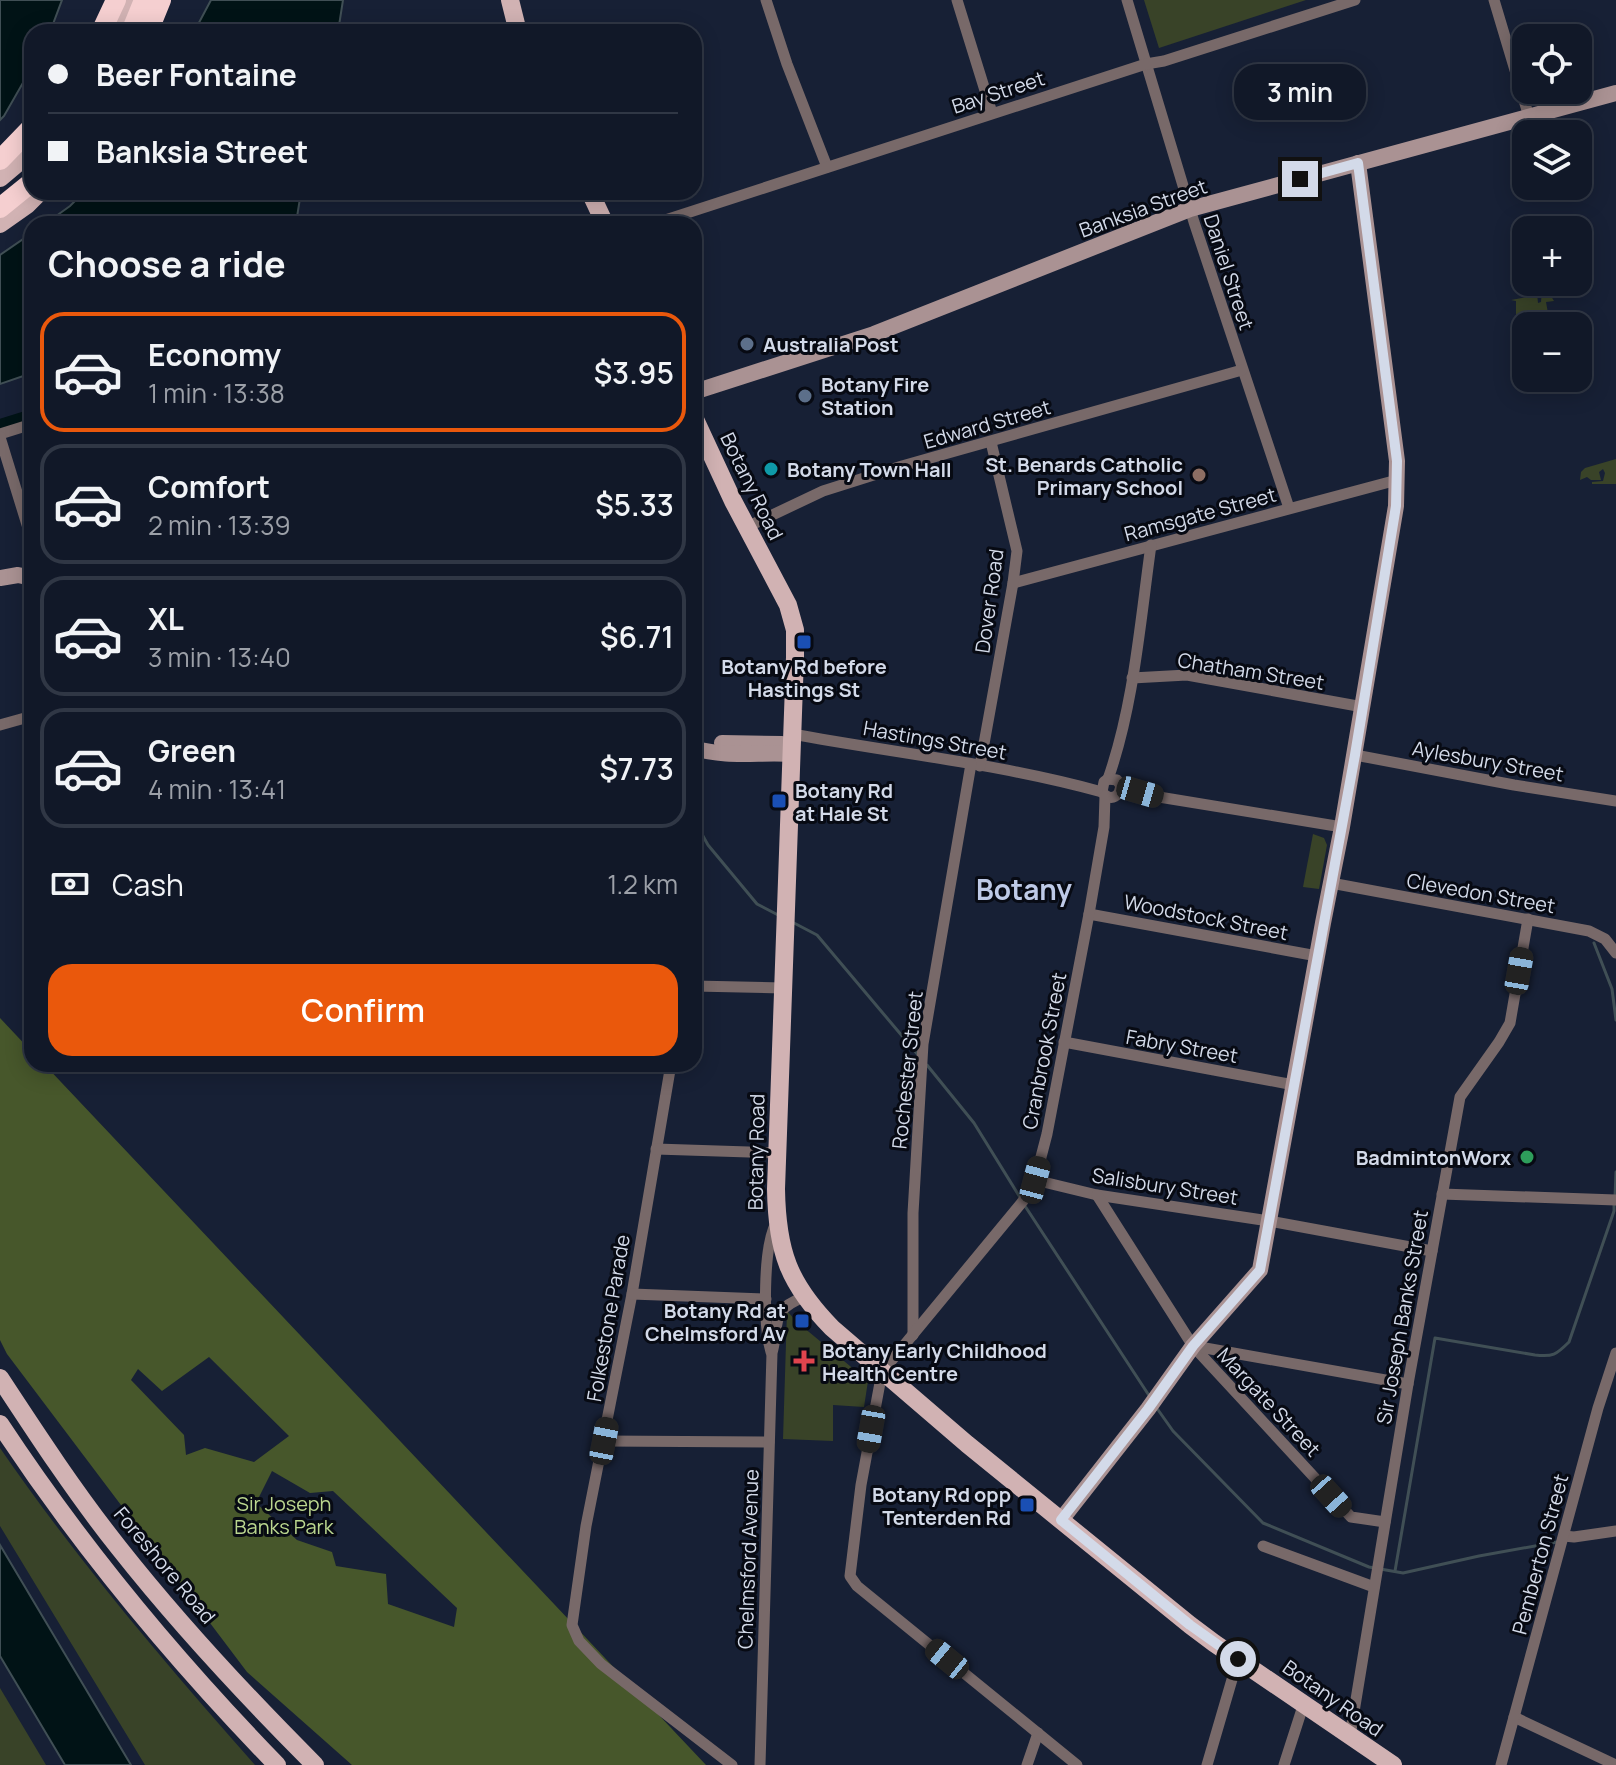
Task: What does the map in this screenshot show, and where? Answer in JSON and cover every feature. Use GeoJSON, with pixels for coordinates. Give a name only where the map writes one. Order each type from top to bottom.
{"type":"FeatureCollection","features":[{"type":"Feature","properties":{"kind":"highway"},"geometry":{"type":"LineString","coordinates":[[92,24],[102,0]]}},
{"type":"Feature","properties":{"kind":"highway"},"geometry":{"type":"LineString","coordinates":[[105,24],[116,0]]}},
{"type":"Feature","properties":{"kind":"highway"},"geometry":{"type":"LineString","coordinates":[[134,24],[144,0]]}},
{"type":"Feature","properties":{"kind":"highway"},"geometry":{"type":"LineString","coordinates":[[151,24],[161,0]]}},
{"type":"Feature","properties":{"kind":"highway"},"geometry":{"type":"LineString","coordinates":[[0,160],[24,135]]}},
{"type":"Feature","properties":{"kind":"highway"},"geometry":{"type":"LineString","coordinates":[[0,208],[24,190]]}},
{"type":"Feature","properties":{"kind":"main road"},"geometry":{"type":"LineString","coordinates":[[116,24],[127,0]]}},
{"type":"Feature","properties":{"kind":"main road"},"geometry":{"type":"LineString","coordinates":[[160,24],[170,0]]}},
{"type":"Feature","properties":{"kind":"main road"},"geometry":{"type":"LineString","coordinates":[[510,0],[516,24]]}},
{"type":"Feature","properties":{"kind":"main road"},"geometry":{"type":"LineString","coordinates":[[0,178],[24,158]]}},
{"type":"Feature","properties":{"kind":"main road"},"geometry":{"type":"LineString","coordinates":[[0,224],[27,205],[28,200]]}},
{"type":"Feature","properties":{"kind":"main road","name":"Botany Road"},"geometry":{"type":"LineString","coordinates":[[702,434],[788,605],[796,644],[777,1223],[785,1258],[804,1297],[832,1328],[882,1372],[1190,1625],[1393,1765]]}},
{"type":"Feature","properties":{"kind":"main road","name":"Foreshore Road"},"geometry":{"type":"LineString","coordinates":[[0,1378],[61,1470],[118,1547],[256,1705],[315,1765]]}},
{"type":"Feature","properties":{"kind":"main road"},"geometry":{"type":"LineString","coordinates":[[0,1424],[40,1485],[139,1613],[277,1765]]}},
{"type":"Feature","properties":{"kind":"street"},"geometry":{"type":"LineString","coordinates":[[766,0],[827,167]]}},
{"type":"Feature","properties":{"kind":"street"},"geometry":{"type":"LineString","coordinates":[[957,0],[992,113]]}},
{"type":"Feature","properties":{"kind":"street","name":"Daniel Street"},"geometry":{"type":"LineString","coordinates":[[1127,0],[1190,209],[1289,508]]}},
{"type":"Feature","properties":{"kind":"street","name":"Bay Street"},"geometry":{"type":"LineString","coordinates":[[677,216],[992,113],[1355,0]]}},
{"type":"Feature","properties":{"kind":"street"},"geometry":{"type":"LineString","coordinates":[[1494,0],[1529,117]]}},
{"type":"Feature","properties":{"kind":"street","name":"Banksia Street"},"geometry":{"type":"LineString","coordinates":[[702,389],[874,334],[1190,209],[1616,93]]}},
{"type":"Feature","properties":{"kind":"street"},"geometry":{"type":"LineString","coordinates":[[1061,1520],[1193,1346],[1260,1270],[1355,755],[1396,506],[1397,461],[1358,163]]}},
{"type":"Feature","properties":{"kind":"street","name":"Edward Street"},"geometry":{"type":"LineString","coordinates":[[747,527],[823,491],[1242,370]]}},
{"type":"Feature","properties":{"kind":"street"},"geometry":{"type":"LineString","coordinates":[[24,427],[0,436],[24,503]]}},
{"type":"Feature","properties":{"kind":"street","name":"Dover Road"},"geometry":{"type":"LineString","coordinates":[[976,765],[1017,551],[991,442]]}},
{"type":"Feature","properties":{"kind":"street","name":"Ramsgate Street"},"geometry":{"type":"LineString","coordinates":[[1013,583],[1397,480]]}},
{"type":"Feature","properties":{"kind":"street","name":"Cranbrook Street"},"geometry":{"type":"LineString","coordinates":[[882,1372],[1023,1201],[1035,1180],[1047,1134],[1089,914],[1132,678],[1151,545]]}},
{"type":"Feature","properties":{"kind":"street"},"geometry":{"type":"LineString","coordinates":[[0,578],[24,576]]}},
{"type":"Feature","properties":{"kind":"street","name":"Chatham Street"},"geometry":{"type":"LineString","coordinates":[[1132,678],[1187,675],[1363,707]]}},
{"type":"Feature","properties":{"kind":"street"},"geometry":{"type":"LineString","coordinates":[[0,725],[24,718]]}},
{"type":"Feature","properties":{"kind":"street"},"geometry":{"type":"LineString","coordinates":[[702,747],[728,742],[792,744]]}},
{"type":"Feature","properties":{"kind":"street","name":"Hastings Street"},"geometry":{"type":"LineString","coordinates":[[792,744],[976,765],[1342,827]]}},
{"type":"Feature","properties":{"kind":"street","name":"Aylesbury Street"},"geometry":{"type":"LineString","coordinates":[[1355,755],[1616,801]]}},
{"type":"Feature","properties":{"kind":"street","name":"Rochester Street"},"geometry":{"type":"LineString","coordinates":[[913,1335],[913,1213],[923,1044],[976,765]]}},
{"type":"Feature","properties":{"kind":"street","name":"Clevedon Street"},"geometry":{"type":"LineString","coordinates":[[1331,883],[1589,931],[1605,939],[1616,953]]}},
{"type":"Feature","properties":{"kind":"street","name":"Woodstock Street"},"geometry":{"type":"LineString","coordinates":[[1089,914],[1317,956]]}},
{"type":"Feature","properties":{"kind":"street","name":"Sir Joseph Banks Street"},"geometry":{"type":"LineString","coordinates":[[1350,1736],[1408,1384],[1460,1097],[1510,1023],[1528,919]]}},
{"type":"Feature","properties":{"kind":"street"},"geometry":{"type":"LineString","coordinates":[[702,986],[783,988]]}},
{"type":"Feature","properties":{"kind":"street","name":"Fabry Street"},"geometry":{"type":"LineString","coordinates":[[1064,1042],[1294,1085]]}},
{"type":"Feature","properties":{"kind":"street","name":"Folkestone Parade"},"geometry":{"type":"LineString","coordinates":[[670,1072],[632,1294],[586,1526],[572,1625],[579,1641],[601,1664],[732,1765]]}},
{"type":"Feature","properties":{"kind":"street"},"geometry":{"type":"LineString","coordinates":[[656,1149],[777,1153]]}},
{"type":"Feature","properties":{"kind":"street","name":"Salisbury Street"},"geometry":{"type":"LineString","coordinates":[[1035,1180],[1097,1195],[1269,1221],[1432,1251]]}},
{"type":"Feature","properties":{"kind":"street"},"geometry":{"type":"LineString","coordinates":[[1442,1194],[1616,1200]]}},
{"type":"Feature","properties":{"kind":"street","name":"Margate Street"},"geometry":{"type":"LineString","coordinates":[[1097,1195],[1193,1346],[1351,1517],[1385,1522]]}},
{"type":"Feature","properties":{"kind":"street","name":"Chelmsford Avenue"},"geometry":{"type":"LineString","coordinates":[[772,1353],[767,1336],[766,1299],[770,1237],[777,1223]]}},
{"type":"Feature","properties":{"kind":"street"},"geometry":{"type":"LineString","coordinates":[[632,1294],[766,1299]]}},
{"type":"Feature","properties":{"kind":"street","name":"Chelmsford Avenue"},"geometry":{"type":"LineString","coordinates":[[760,1765],[772,1353],[780,1312],[791,1301],[804,1297]]}},
{"type":"Feature","properties":{"kind":"street"},"geometry":{"type":"LineString","coordinates":[[1193,1346],[1408,1384]]}},
{"type":"Feature","properties":{"kind":"street","name":"Pemberton Street"},"geometry":{"type":"LineString","coordinates":[[1501,1765],[1598,1408],[1616,1353]]}},
{"type":"Feature","properties":{"kind":"street"},"geometry":{"type":"LineString","coordinates":[[882,1372],[861,1485],[850,1576],[857,1586],[1077,1765]]}},
{"type":"Feature","properties":{"kind":"street"},"geometry":{"type":"LineString","coordinates":[[604,1441],[769,1442]]}},
{"type":"Feature","properties":{"kind":"street"},"geometry":{"type":"LineString","coordinates":[[1564,1536],[1616,1531]]}},
{"type":"Feature","properties":{"kind":"street"},"geometry":{"type":"LineString","coordinates":[[1263,1546],[1374,1587]]}},
{"type":"Feature","properties":{"kind":"street"},"geometry":{"type":"LineString","coordinates":[[1207,1765],[1238,1659]]}},
{"type":"Feature","properties":{"kind":"street"},"geometry":{"type":"LineString","coordinates":[[1284,1765],[1304,1703]]}},
{"type":"Feature","properties":{"kind":"street"},"geometry":{"type":"LineString","coordinates":[[1514,1717],[1616,1765]]}},
{"type":"Feature","properties":{"kind":"street"},"geometry":{"type":"LineString","coordinates":[[1027,1765],[1038,1733]]}},
{"type":"Feature","properties":{"kind":"green space"},"geometry":{"type":"Polygon","coordinates":[[[1144,0],[1306,0],[1159,48],[1144,0]]]}},
{"type":"Feature","properties":{"kind":"green space"},"geometry":{"type":"Polygon","coordinates":[[[1537,296],[1538,303],[1541,296],[1551,296],[1554,301],[1546,302],[1548,312],[1516,312],[1516,301],[1511,300],[1537,296]]]}},
{"type":"Feature","properties":{"kind":"green space"},"geometry":{"type":"Polygon","coordinates":[[[1616,459],[1616,484],[1592,484],[1603,481],[1603,469],[1599,472],[1601,480],[1587,477],[1580,480],[1585,468],[1616,459]]]}},
{"type":"Feature","properties":{"kind":"green space"},"geometry":{"type":"Polygon","coordinates":[[[1313,834],[1324,838],[1327,845],[1319,889],[1303,887],[1313,834]]]}},
{"type":"Feature","properties":{"kind":"green space","name":"Sir Joseph Banks Park"},"geometry":{"type":"Polygon","coordinates":[[[0,1018],[24,1044],[24,1072],[52,1072],[706,1765],[352,1765],[247,1672],[7,1354],[0,1340],[0,1018]],[[209,1357],[162,1391],[138,1369],[131,1380],[184,1435],[186,1455],[205,1448],[254,1462],[289,1436],[209,1357]],[[272,1471],[256,1503],[297,1540],[332,1552],[336,1566],[386,1574],[388,1604],[454,1627],[457,1608],[333,1491],[310,1493],[272,1471]]]}},
{"type":"Feature","properties":{"kind":"green space"},"geometry":{"type":"Polygon","coordinates":[[[787,1311],[868,1381],[864,1407],[833,1405],[833,1441],[783,1439],[787,1311]]]}},
{"type":"Feature","properties":{"kind":"green space"},"geometry":{"type":"Polygon","coordinates":[[[0,1448],[123,1610],[255,1765],[145,1765],[0,1526],[0,1448]]]}},
{"type":"Feature","properties":{"kind":"green space"},"geometry":{"type":"Polygon","coordinates":[[[0,1688],[46,1765],[0,1765],[0,1688]]]}},
{"type":"Feature","properties":{"kind":"shaded area"},"geometry":{"type":"Polygon","coordinates":[[[0,0],[62,0],[53,24],[24,24],[24,81],[0,120],[0,0]]]}},
{"type":"Feature","properties":{"kind":"shaded area"},"geometry":{"type":"Polygon","coordinates":[[[211,0],[343,0],[339,24],[198,24],[211,0]]]}},
{"type":"Feature","properties":{"kind":"shaded area"},"geometry":{"type":"Polygon","coordinates":[[[76,200],[300,200],[297,216],[56,216],[76,200]]]}},
{"type":"Feature","properties":{"kind":"shaded area"},"geometry":{"type":"Polygon","coordinates":[[[24,238],[24,376],[0,384],[0,255],[24,238]]]}},
{"type":"Feature","properties":{"kind":"shaded area"},"geometry":{"type":"Polygon","coordinates":[[[0,1545],[131,1765],[65,1765],[0,1656],[0,1545]]]}},
{"type":"Feature","properties":{"kind":"waterway"},"geometry":{"type":"LineString","coordinates":[[0,424],[24,416]]}},
{"type":"Feature","properties":{"kind":"waterway"},"geometry":{"type":"LineString","coordinates":[[702,834],[757,904],[780,916]]}},
{"type":"Feature","properties":{"kind":"waterway"},"geometry":{"type":"LineString","coordinates":[[794,923],[817,935],[919,1056]]}},
{"type":"Feature","properties":{"kind":"waterway"},"geometry":{"type":"LineString","coordinates":[[1594,943],[1612,989],[1616,1020]]}},
{"type":"Feature","properties":{"kind":"waterway"},"geometry":{"type":"LineString","coordinates":[[927,1065],[974,1123],[1021,1199]]}},
{"type":"Feature","properties":{"kind":"waterway"},"geometry":{"type":"LineString","coordinates":[[1615,1197],[1616,1172]]}},
{"type":"Feature","properties":{"kind":"waterway"},"geometry":{"type":"LineString","coordinates":[[1395,1571],[1435,1338],[1535,1355],[1550,1355],[1561,1350],[1569,1342],[1614,1204]]}},
{"type":"Feature","properties":{"kind":"waterway"},"geometry":{"type":"LineString","coordinates":[[1025,1206],[1150,1397]]}},
{"type":"Feature","properties":{"kind":"waterway"},"geometry":{"type":"LineString","coordinates":[[1156,1407],[1173,1431],[1263,1523],[1369,1567],[1403,1573],[1557,1542]]}},
{"type":"Feature","properties":{"kind":"place","name":"Australia Post"},"geometry":{"type":"Point","coordinates":[747,344]}},
{"type":"Feature","properties":{"kind":"place","name":"Botany Fire Station"},"geometry":{"type":"Point","coordinates":[805,396]}},
{"type":"Feature","properties":{"kind":"place","name":"Botany Town Hall"},"geometry":{"type":"Point","coordinates":[771,469]}},
{"type":"Feature","properties":{"kind":"place","name":"St. Benards Catholic Primary School"},"geometry":{"type":"Point","coordinates":[1199,475]}},
{"type":"Feature","properties":{"kind":"place","name":"Botany Rd before Hastings St"},"geometry":{"type":"Point","coordinates":[804,642]}},
{"type":"Feature","properties":{"kind":"place","name":"Botany Rd at Hale St"},"geometry":{"type":"Point","coordinates":[779,801]}},
{"type":"Feature","properties":{"kind":"place","name":"BadmintonWorx"},"geometry":{"type":"Point","coordinates":[1527,1157]}},
{"type":"Feature","properties":{"kind":"place","name":"Botany Rd at Chelmsford Av"},"geometry":{"type":"Point","coordinates":[802,1321]}},
{"type":"Feature","properties":{"kind":"place","name":"Botany Early Childhood Health Centre"},"geometry":{"type":"Point","coordinates":[804,1361]}},
{"type":"Feature","properties":{"kind":"place","name":"Botany Rd opp Tenterden Rd"},"geometry":{"type":"Point","coordinates":[1027,1505]}},
{"type":"Feature","properties":{"kind":"district","name":"Botany"},"geometry":{"type":"Point","coordinates":[1024,889]}},
{"type":"Feature","properties":{"kind":"route"},"geometry":{"type":"LineString","coordinates":[[1238,1659],[1190,1625],[1061,1520],[1193,1346],[1260,1270],[1342,827],[1396,506],[1397,461],[1358,163],[1300,179]]}}]}
